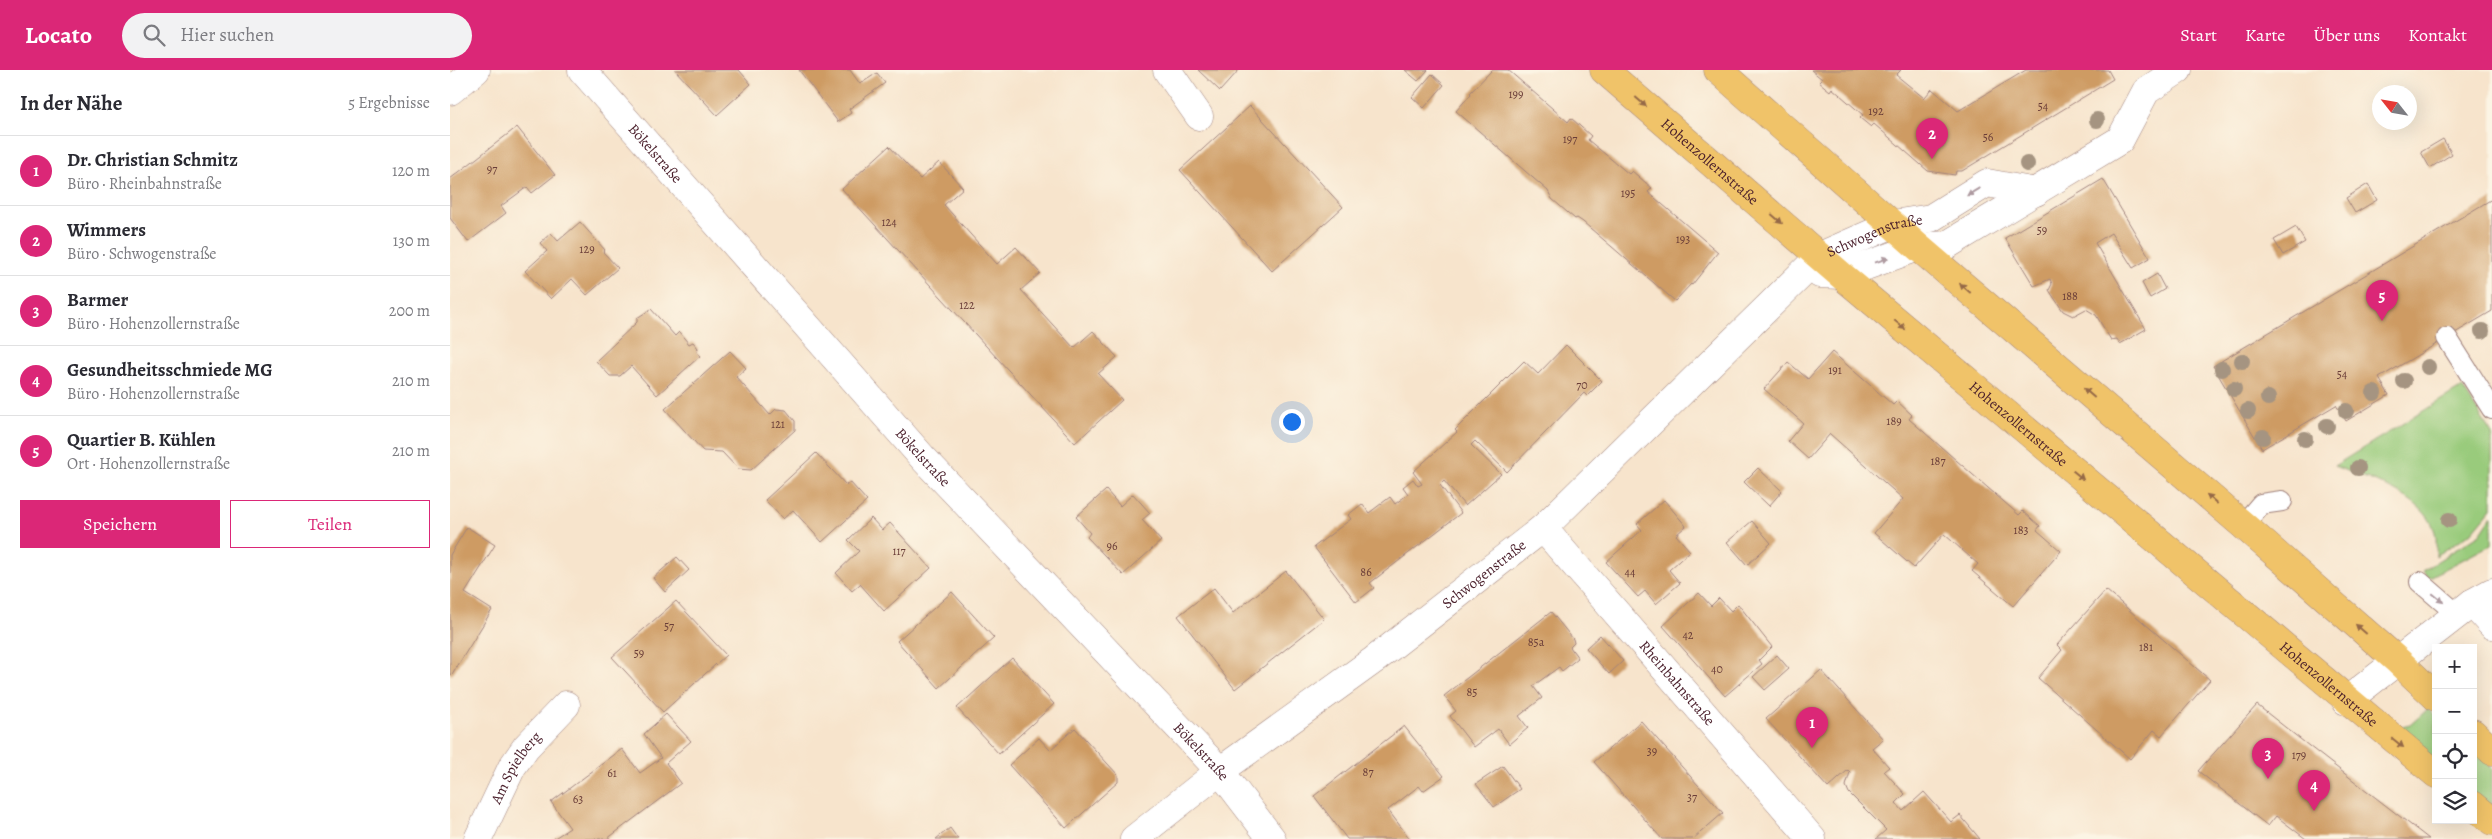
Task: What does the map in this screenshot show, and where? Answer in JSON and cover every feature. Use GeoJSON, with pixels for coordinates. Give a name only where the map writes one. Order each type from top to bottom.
{"type":"FeatureCollection","features":[{"type":"Feature","properties":{"kind":"main road","name":"Hohenzollernstraße"},"geometry":{"type":"LineString","coordinates":[[1604,70],[1810,265],[1841,275],[2346,701],[2432,771]]}},
{"type":"Feature","properties":{"kind":"main road"},"geometry":{"type":"LineString","coordinates":[[1718,70],[1918,247],[2243,525],[2432,693]]}},
{"type":"Feature","properties":{"kind":"main road"},"geometry":{"type":"LineString","coordinates":[[2474,734],[2492,751]]}},
{"type":"Feature","properties":{"kind":"main road"},"geometry":{"type":"LineString","coordinates":[[2477,808],[2492,821]]}},
{"type":"Feature","properties":{"kind":"street"},"geometry":{"type":"LineString","coordinates":[[450,91],[476,70]]}},
{"type":"Feature","properties":{"kind":"street","name":"Bökelstraße"},"geometry":{"type":"LineString","coordinates":[[582,70],[923,458],[1220,771],[1272,839]]}},
{"type":"Feature","properties":{"kind":"street"},"geometry":{"type":"LineString","coordinates":[[1167,70],[1199,116]]}},
{"type":"Feature","properties":{"kind":"street","name":"Schwogenstraße"},"geometry":{"type":"LineString","coordinates":[[1841,275],[1918,247],[1948,245],[2036,192],[2120,140],[2146,91],[2178,70]]}},
{"type":"Feature","properties":{"kind":"street","name":"Schwogenstraße"},"geometry":{"type":"LineString","coordinates":[[1134,839],[1220,771],[1374,660],[1543,528],[1810,265],[1893,224],[1931,218],[1988,183],[2036,192]]}},
{"type":"Feature","properties":{"kind":"street","name":"Rheinbahnstraße"},"geometry":{"type":"LineString","coordinates":[[1543,528],[1812,839]]}},
{"type":"Feature","properties":{"kind":"street"},"geometry":{"type":"LineString","coordinates":[[2346,701],[2474,603],[2492,625]]}},
{"type":"Feature","properties":{"kind":"street","name":"Am Spielberg"},"geometry":{"type":"LineString","coordinates":[[478,839],[512,767],[526,747],[566,705]]}},
{"type":"Feature","properties":{"kind":"lane"},"geometry":{"type":"LineString","coordinates":[[2447,338],[2492,409]]}},
{"type":"Feature","properties":{"kind":"lane"},"geometry":{"type":"LineString","coordinates":[[2243,525],[2261,504],[2282,501]]}},
{"type":"Feature","properties":{"kind":"lane"},"geometry":{"type":"LineString","coordinates":[[2420,582],[2474,603]]}},
{"type":"Feature","properties":{"kind":"green space"},"geometry":{"type":"Polygon","coordinates":[[[2462,387],[2492,434],[2492,508],[2472,532],[2436,556],[2435,532],[2429,519],[2419,508],[2407,498],[2377,482],[2334,466],[2462,387]]]}},
{"type":"Feature","properties":{"kind":"green space"},"geometry":{"type":"Polygon","coordinates":[[[2492,516],[2492,544],[2428,578],[2422,571],[2480,534],[2492,516]]]}},
{"type":"Feature","properties":{"kind":"green space"},"geometry":{"type":"Polygon","coordinates":[[[2428,709],[2432,712],[2432,768],[2390,730],[2410,725],[2428,709]]]}},
{"type":"Feature","properties":{"kind":"green space"},"geometry":{"type":"Polygon","coordinates":[[[2477,753],[2492,768],[2492,816],[2477,804],[2477,753]]]}},
{"type":"Feature","properties":{"kind":"building"},"geometry":{"type":"Polygon","coordinates":[[[675,70],[739,70],[751,84],[717,115],[675,70]]]}},
{"type":"Feature","properties":{"kind":"building"},"geometry":{"type":"Polygon","coordinates":[[[799,70],[850,70],[860,84],[877,73],[885,83],[849,109],[851,113],[838,122],[799,70]]]}},
{"type":"Feature","properties":{"kind":"building"},"geometry":{"type":"Polygon","coordinates":[[[1198,70],[1239,70],[1220,91],[1198,70]]]}},
{"type":"Feature","properties":{"kind":"building"},"geometry":{"type":"Polygon","coordinates":[[[1405,70],[1428,70],[1418,81],[1405,70]]]}},
{"type":"Feature","properties":{"kind":"building"},"geometry":{"type":"Polygon","coordinates":[[[1492,70],[1508,70],[1568,122],[1571,118],[1591,136],[1588,140],[1629,174],[1632,171],[1652,188],[1648,192],[1718,252],[1692,285],[1675,301],[1583,222],[1577,218],[1575,219],[1552,199],[1548,191],[1456,111],[1492,70]]]}},
{"type":"Feature","properties":{"kind":"building"},"geometry":{"type":"Polygon","coordinates":[[[1811,70],[1901,70],[1896,75],[1924,98],[1932,89],[1958,111],[2026,70],[2108,70],[2113,79],[1962,171],[1956,171],[1955,175],[1928,171],[1874,124],[1871,127],[1860,118],[1863,115],[1832,88],[1830,91],[1819,82],[1822,79],[1811,70]]]}},
{"type":"Feature","properties":{"kind":"building"},"geometry":{"type":"Polygon","coordinates":[[[1432,74],[1444,85],[1424,108],[1412,97],[1432,74]]]}},
{"type":"Feature","properties":{"kind":"building"},"geometry":{"type":"Polygon","coordinates":[[[1250,106],[1343,207],[1272,271],[1180,170],[1250,106]]]}},
{"type":"Feature","properties":{"kind":"building"},"geometry":{"type":"Polygon","coordinates":[[[517,127],[555,175],[532,193],[527,187],[501,206],[506,213],[468,242],[450,218],[450,179],[517,127]]]}},
{"type":"Feature","properties":{"kind":"building"},"geometry":{"type":"Polygon","coordinates":[[[2443,139],[2452,154],[2430,168],[2421,152],[2443,139]]]}},
{"type":"Feature","properties":{"kind":"building"},"geometry":{"type":"Polygon","coordinates":[[[889,146],[920,179],[939,162],[963,188],[944,205],[997,264],[1016,247],[1040,273],[1021,290],[1074,348],[1093,331],[1117,357],[1098,374],[1122,400],[1075,443],[842,189],[889,146]]]}},
{"type":"Feature","properties":{"kind":"building"},"geometry":{"type":"Polygon","coordinates":[[[2103,179],[2150,258],[2133,268],[2111,233],[2095,243],[2146,329],[2120,344],[2117,339],[2111,340],[2096,315],[2086,309],[2073,316],[2063,311],[2049,290],[2052,284],[2050,279],[2034,286],[2005,238],[2103,179]]]}},
{"type":"Feature","properties":{"kind":"building"},"geometry":{"type":"Polygon","coordinates":[[[2368,184],[2377,200],[2355,213],[2346,198],[2368,184]]]}},
{"type":"Feature","properties":{"kind":"building"},"geometry":{"type":"Polygon","coordinates":[[[2492,199],[2492,311],[2379,378],[2389,395],[2346,421],[2336,405],[2262,449],[2213,366],[2492,199]]]}},
{"type":"Feature","properties":{"kind":"building"},"geometry":{"type":"Polygon","coordinates":[[[580,222],[618,268],[587,295],[572,279],[551,299],[525,271],[547,251],[540,243],[551,233],[558,241],[580,222]]]}},
{"type":"Feature","properties":{"kind":"building"},"geometry":{"type":"Polygon","coordinates":[[[2296,227],[2305,242],[2283,255],[2274,240],[2296,227]]]}},
{"type":"Feature","properties":{"kind":"building"},"geometry":{"type":"Polygon","coordinates":[[[2157,274],[2165,289],[2150,298],[2142,283],[2157,274]]]}},
{"type":"Feature","properties":{"kind":"building"},"geometry":{"type":"Polygon","coordinates":[[[651,309],[675,336],[679,332],[689,344],[693,342],[698,348],[697,352],[700,356],[657,395],[631,366],[620,376],[610,376],[596,361],[637,322],[637,318],[651,309]]]}},
{"type":"Feature","properties":{"kind":"building"},"geometry":{"type":"Polygon","coordinates":[[[1566,345],[1602,381],[1587,396],[1584,393],[1507,472],[1475,441],[1471,445],[1501,474],[1465,506],[1444,481],[1440,485],[1461,513],[1370,583],[1374,588],[1356,602],[1314,547],[1351,519],[1348,515],[1362,504],[1369,513],[1390,497],[1395,504],[1408,494],[1403,487],[1413,479],[1418,486],[1422,484],[1413,472],[1457,432],[1455,430],[1524,361],[1538,374],[1566,345]]]}},
{"type":"Feature","properties":{"kind":"building"},"geometry":{"type":"Polygon","coordinates":[[[730,351],[746,368],[736,377],[770,415],[776,409],[786,410],[795,421],[795,430],[751,470],[738,469],[722,452],[703,451],[665,409],[730,351]]]}},
{"type":"Feature","properties":{"kind":"building"},"geometry":{"type":"Polygon","coordinates":[[[1832,352],[1893,405],[1897,401],[1912,415],[1909,419],[2019,515],[2023,511],[2040,526],[2037,530],[2061,551],[2013,606],[1972,571],[1978,564],[1944,534],[1914,568],[1874,533],[1903,499],[1830,434],[1808,459],[1788,441],[1803,423],[1764,389],[1788,362],[1808,379],[1832,352]]]}},
{"type":"Feature","properties":{"kind":"building"},"geometry":{"type":"Polygon","coordinates":[[[816,453],[846,485],[850,482],[867,501],[822,542],[793,510],[783,519],[765,500],[816,453]]]}},
{"type":"Feature","properties":{"kind":"building"},"geometry":{"type":"Polygon","coordinates":[[[1758,468],[1782,491],[1769,506],[1744,482],[1758,468]]]}},
{"type":"Feature","properties":{"kind":"building"},"geometry":{"type":"Polygon","coordinates":[[[1106,490],[1120,506],[1133,494],[1150,513],[1142,520],[1161,541],[1123,575],[1087,537],[1090,533],[1076,517],[1106,490]]]}},
{"type":"Feature","properties":{"kind":"building"},"geometry":{"type":"Polygon","coordinates":[[[1664,500],[1686,526],[1676,535],[1690,551],[1669,570],[1680,583],[1656,604],[1645,591],[1638,597],[1606,562],[1642,530],[1637,524],[1664,500]]]}},
{"type":"Feature","properties":{"kind":"building"},"geometry":{"type":"Polygon","coordinates":[[[871,518],[882,530],[890,523],[931,568],[884,611],[860,584],[852,591],[836,573],[859,551],[848,540],[871,518]]]}},
{"type":"Feature","properties":{"kind":"building"},"geometry":{"type":"Polygon","coordinates":[[[1752,521],[1771,543],[1747,565],[1727,542],[1752,521]]]}},
{"type":"Feature","properties":{"kind":"building"},"geometry":{"type":"Polygon","coordinates":[[[467,527],[495,545],[465,593],[492,610],[452,675],[450,674],[450,555],[467,527]]]}},
{"type":"Feature","properties":{"kind":"building"},"geometry":{"type":"Polygon","coordinates":[[[677,557],[689,570],[665,592],[653,578],[677,557]]]}},
{"type":"Feature","properties":{"kind":"building"},"geometry":{"type":"Polygon","coordinates":[[[1286,571],[1324,619],[1235,689],[1178,616],[1214,588],[1233,613],[1286,571]]]}},
{"type":"Feature","properties":{"kind":"building"},"geometry":{"type":"Polygon","coordinates":[[[2106,590],[2210,680],[2161,736],[2154,730],[2130,759],[2038,678],[2062,650],[2057,645],[2106,590]]]}},
{"type":"Feature","properties":{"kind":"building"},"geometry":{"type":"Polygon","coordinates":[[[952,592],[994,638],[939,688],[897,641],[952,592]]]}},
{"type":"Feature","properties":{"kind":"building"},"geometry":{"type":"Polygon","coordinates":[[[1699,593],[1711,606],[1719,598],[1731,611],[1738,604],[1772,647],[1759,660],[1762,664],[1725,696],[1663,626],[1699,593]]]}},
{"type":"Feature","properties":{"kind":"building"},"geometry":{"type":"Polygon","coordinates":[[[676,601],[726,655],[663,712],[612,657],[676,601]]]}},
{"type":"Feature","properties":{"kind":"building"},"geometry":{"type":"Polygon","coordinates":[[[1551,612],[1573,639],[1574,643],[1570,647],[1578,658],[1562,671],[1559,667],[1533,686],[1542,698],[1519,716],[1528,728],[1509,744],[1498,729],[1474,747],[1450,716],[1456,711],[1444,696],[1551,612]]]}},
{"type":"Feature","properties":{"kind":"building"},"geometry":{"type":"Polygon","coordinates":[[[1600,635],[1623,661],[1609,674],[1586,648],[1600,635]]]}},
{"type":"Feature","properties":{"kind":"building"},"geometry":{"type":"Polygon","coordinates":[[[1777,655],[1789,669],[1765,690],[1753,677],[1777,655]]]}},
{"type":"Feature","properties":{"kind":"building"},"geometry":{"type":"Polygon","coordinates":[[[1012,658],[1054,704],[999,754],[957,708],[1012,658]]]}},
{"type":"Feature","properties":{"kind":"building"},"geometry":{"type":"Polygon","coordinates":[[[1821,670],[1883,739],[1872,748],[1889,767],[1884,771],[1905,794],[1896,803],[1903,811],[1924,792],[1951,822],[1960,815],[1980,839],[1876,839],[1886,830],[1849,793],[1846,786],[1850,772],[1848,770],[1828,788],[1766,719],[1821,670]]]}},
{"type":"Feature","properties":{"kind":"building"},"geometry":{"type":"Polygon","coordinates":[[[2257,705],[2429,839],[2306,839],[2276,816],[2268,826],[2198,771],[2257,705]]]}},
{"type":"Feature","properties":{"kind":"building"},"geometry":{"type":"Polygon","coordinates":[[[666,714],[691,741],[666,763],[681,783],[607,839],[553,839],[570,828],[551,802],[622,749],[640,773],[661,758],[644,734],[666,714]]]}},
{"type":"Feature","properties":{"kind":"building"},"geometry":{"type":"Polygon","coordinates":[[[1641,721],[1723,813],[1693,839],[1662,839],[1594,762],[1641,721]]]}},
{"type":"Feature","properties":{"kind":"building"},"geometry":{"type":"Polygon","coordinates":[[[1404,726],[1444,776],[1423,791],[1419,786],[1388,810],[1410,839],[1347,839],[1314,796],[1404,726]]]}},
{"type":"Feature","properties":{"kind":"building"},"geometry":{"type":"Polygon","coordinates":[[[1075,728],[1118,775],[1118,782],[1066,828],[1009,765],[1039,738],[1050,750],[1075,728]]]}},
{"type":"Feature","properties":{"kind":"building"},"geometry":{"type":"Polygon","coordinates":[[[1503,766],[1520,789],[1494,807],[1476,784],[1503,766]]]}},
{"type":"Feature","properties":{"kind":"building"},"geometry":{"type":"Polygon","coordinates":[[[950,828],[958,839],[936,839],[950,828]]]}},
{"type":"Feature","properties":{"kind":"place","name":"Wimmers"},"geometry":{"type":"Point","coordinates":[1932,159]}},
{"type":"Feature","properties":{"kind":"place","name":"Quartier B. Kühlen"},"geometry":{"type":"Point","coordinates":[2382,321]}},
{"type":"Feature","properties":{"kind":"place","name":"Dr. Christian Schmitz"},"geometry":{"type":"Point","coordinates":[1812,748]}},
{"type":"Feature","properties":{"kind":"place","name":"Barmer"},"geometry":{"type":"Point","coordinates":[2268,779]}},
{"type":"Feature","properties":{"kind":"place","name":"Gesundheitsschmiede MG"},"geometry":{"type":"Point","coordinates":[2314,811]}}]}
